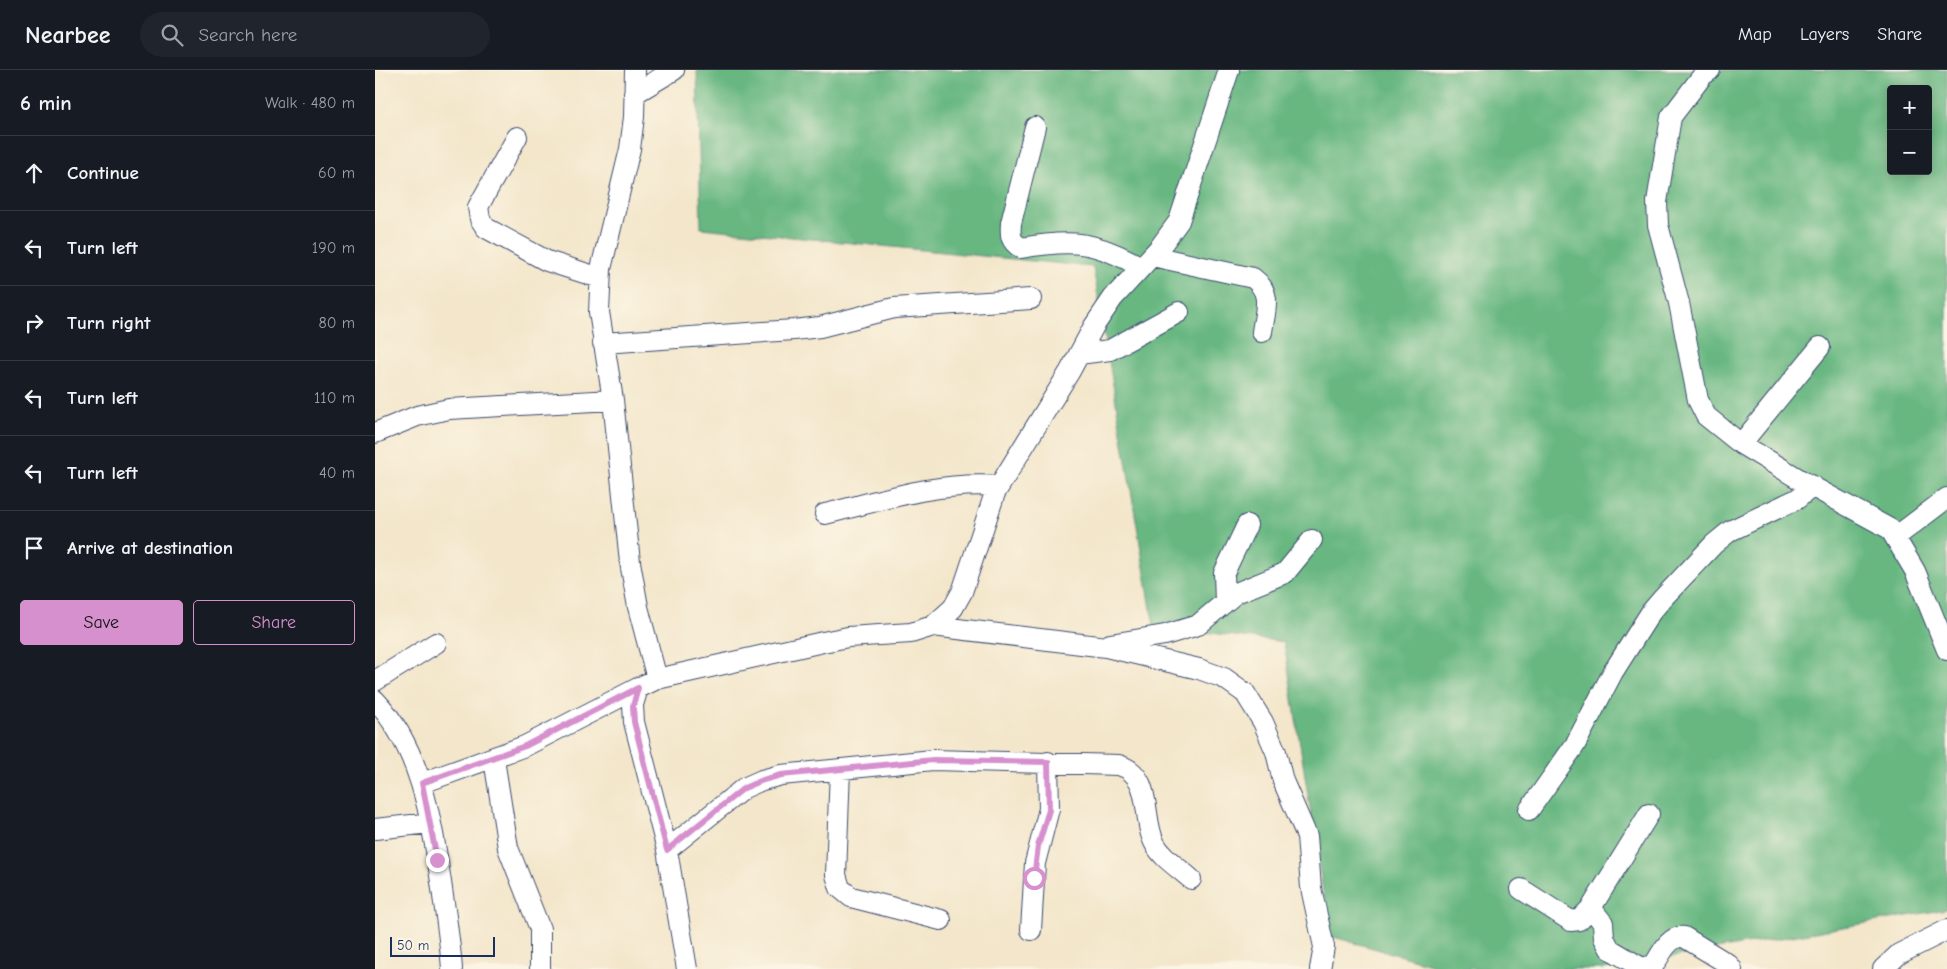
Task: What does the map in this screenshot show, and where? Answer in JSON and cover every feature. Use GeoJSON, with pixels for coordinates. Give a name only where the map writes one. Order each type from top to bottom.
{"type":"FeatureCollection","features":[{"type":"Feature","properties":{"kind":"street"},"geometry":{"type":"LineString","coordinates":[[635,70],[634,117],[630,149],[611,222],[600,278],[599,312],[613,400],[631,570],[657,679]]}},
{"type":"Feature","properties":{"kind":"street"},"geometry":{"type":"LineString","coordinates":[[634,94],[674,70]]}},
{"type":"Feature","properties":{"kind":"street"},"geometry":{"type":"LineString","coordinates":[[422,783],[525,746],[657,679],[831,640],[911,633],[933,626],[953,608],[962,592],[999,486],[1079,354],[1093,326],[1113,298],[1179,221],[1229,70]]}},
{"type":"Feature","properties":{"kind":"street"},"geometry":{"type":"LineString","coordinates":[[1710,70],[1703,75],[1671,117],[1657,202],[1658,225],[1679,303],[1698,400],[1706,416],[1741,444],[1813,486],[1885,524],[1897,536],[1915,571],[1947,650]]}},
{"type":"Feature","properties":{"kind":"street"},"geometry":{"type":"LineString","coordinates":[[1035,127],[1011,223],[1010,235],[1014,244],[1021,248],[1054,242],[1077,242],[1146,261],[1253,278],[1263,286],[1267,299],[1262,332]]}},
{"type":"Feature","properties":{"kind":"street"},"geometry":{"type":"LineString","coordinates":[[517,137],[478,207],[479,219],[486,228],[533,254],[600,278]]}},
{"type":"Feature","properties":{"kind":"street"},"geometry":{"type":"LineString","coordinates":[[603,343],[794,330],[820,327],[894,308],[1031,299]]}},
{"type":"Feature","properties":{"kind":"street"},"geometry":{"type":"LineString","coordinates":[[1079,354],[1110,350],[1179,312]]}},
{"type":"Feature","properties":{"kind":"street"},"geometry":{"type":"LineString","coordinates":[[1741,444],[1819,347]]}},
{"type":"Feature","properties":{"kind":"street"},"geometry":{"type":"LineString","coordinates":[[375,433],[417,416],[449,409],[613,400]]}},
{"type":"Feature","properties":{"kind":"street"},"geometry":{"type":"LineString","coordinates":[[825,514],[937,487],[974,484],[999,486]]}},
{"type":"Feature","properties":{"kind":"street"},"geometry":{"type":"LineString","coordinates":[[1529,810],[1575,745],[1613,672],[1651,612],[1663,598],[1713,544],[1730,532],[1797,498],[1813,486]]}},
{"type":"Feature","properties":{"kind":"street"},"geometry":{"type":"LineString","coordinates":[[1897,536],[1947,498]]}},
{"type":"Feature","properties":{"kind":"street"},"geometry":{"type":"LineString","coordinates":[[1225,602],[1224,573],[1247,525]]}},
{"type":"Feature","properties":{"kind":"street"},"geometry":{"type":"LineString","coordinates":[[1098,646],[1180,632],[1198,625],[1225,602],[1247,588],[1285,573],[1312,540]]}},
{"type":"Feature","properties":{"kind":"street"},"geometry":{"type":"LineString","coordinates":[[933,626],[1098,646],[1199,668],[1223,678],[1245,693],[1263,722],[1276,752],[1283,781],[1307,836],[1311,888],[1325,947],[1320,969]]}},
{"type":"Feature","properties":{"kind":"street"},"geometry":{"type":"LineString","coordinates":[[375,681],[437,643]]}},
{"type":"Feature","properties":{"kind":"street"},"geometry":{"type":"LineString","coordinates":[[638,688],[633,706],[634,722],[667,850],[687,969]]}},
{"type":"Feature","properties":{"kind":"street"},"geometry":{"type":"LineString","coordinates":[[375,700],[402,735],[422,783],[450,944],[452,969]]}},
{"type":"Feature","properties":{"kind":"street"},"geometry":{"type":"LineString","coordinates":[[494,758],[508,848],[540,929],[540,969]]}},
{"type":"Feature","properties":{"kind":"street"},"geometry":{"type":"LineString","coordinates":[[667,850],[744,788],[781,775],[933,760],[1119,765],[1128,767],[1137,776],[1144,790],[1151,835],[1161,854],[1191,879]]}},
{"type":"Feature","properties":{"kind":"street"},"geometry":{"type":"LineString","coordinates":[[1031,930],[1035,863],[1049,810],[1048,762]]}},
{"type":"Feature","properties":{"kind":"street"},"geometry":{"type":"LineString","coordinates":[[840,768],[836,875],[839,888],[851,896],[941,920]]}},
{"type":"Feature","properties":{"kind":"street"},"geometry":{"type":"LineString","coordinates":[[1521,889],[1571,921],[1579,920],[1591,908],[1649,814]]}},
{"type":"Feature","properties":{"kind":"street"},"geometry":{"type":"LineString","coordinates":[[375,829],[430,823]]}},
{"type":"Feature","properties":{"kind":"street"},"geometry":{"type":"LineString","coordinates":[[1591,908],[1602,921],[1604,938],[1610,949],[1642,968],[1654,965],[1672,940],[1684,937],[1728,964],[1732,969]]}},
{"type":"Feature","properties":{"kind":"street"},"geometry":{"type":"LineString","coordinates":[[1883,969],[1899,954],[1946,928]]}},
{"type":"Feature","properties":{"kind":"green space"},"geometry":{"type":"Polygon","coordinates":[[[697,70],[1947,70],[1947,909],[1602,969],[1448,969],[1330,936],[1284,642],[1154,626],[1093,267],[701,228],[697,70]]]}},
{"type":"Feature","properties":{"kind":"route"},"geometry":{"type":"LineString","coordinates":[[437,860],[422,783],[525,746],[638,688],[633,706],[634,722],[667,850],[744,788],[781,775],[933,760],[1048,762],[1049,810],[1038,846],[1034,878]]}}]}
